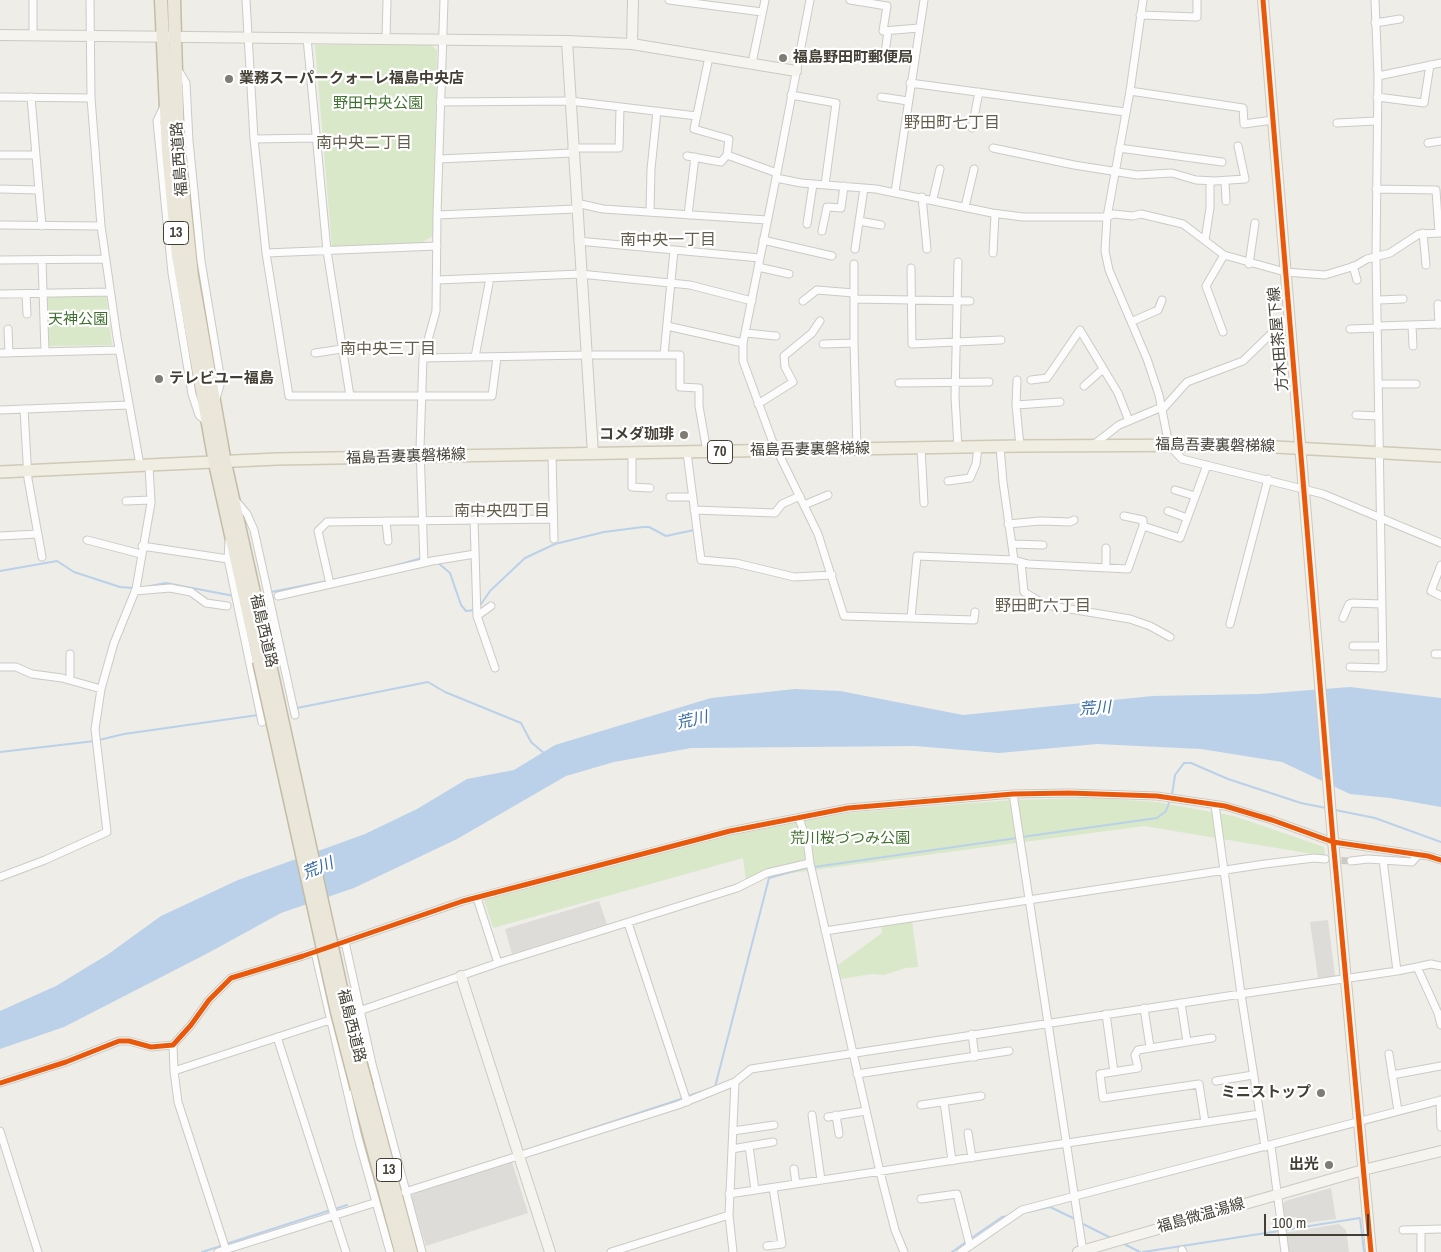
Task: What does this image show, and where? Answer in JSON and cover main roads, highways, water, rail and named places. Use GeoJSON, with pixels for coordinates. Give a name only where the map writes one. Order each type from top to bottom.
{"type":"FeatureCollection","features":[{"type":"Feature","properties":{"kind":"highway","name":"福島西道路"},"geometry":{"type":"LineString","coordinates":[[161,0],[175,66],[178,144],[189,255],[214,405],[230,532],[264,660]]}},
{"type":"Feature","properties":{"kind":"highway","name":"福島西道路"},"geometry":{"type":"LineString","coordinates":[[174,0],[168,37],[166,103],[168,152],[178,256],[207,422],[233,498],[334,1002],[412,1252]]}},
{"type":"Feature","properties":{"kind":"highway","name":"福島西道路"},"geometry":{"type":"LineString","coordinates":[[362,1088],[401,1252]]}},
{"type":"Feature","properties":{"kind":"main road","name":"福島吾妻裏磐梯線"},"geometry":{"type":"LineString","coordinates":[[0,472],[145,465],[422,456],[1169,444],[1441,456]]}},
{"type":"Feature","properties":{"kind":"water","name":"荒川"},"geometry":{"type":"Polygon","coordinates":[[[1350,687],[1441,698],[1441,807],[1390,798],[1350,794],[1282,762],[1201,749],[1097,744],[999,753],[915,746],[691,748],[614,762],[566,776],[457,839],[354,888],[281,913],[210,952],[64,1027],[0,1049],[0,1011],[56,986],[107,955],[161,916],[238,880],[365,834],[417,809],[467,779],[514,770],[555,745],[711,698],[795,689],[840,691],[963,715],[1153,696],[1259,694],[1350,687]]]}},
{"type":"Feature","properties":{"kind":"waterway"},"geometry":{"type":"LineString","coordinates":[[479,607],[490,591],[525,558],[555,544],[604,532],[643,527],[649,527],[666,536],[694,530]]}},
{"type":"Feature","properties":{"kind":"waterway"},"geometry":{"type":"LineString","coordinates":[[383,569],[422,558]]}},
{"type":"Feature","properties":{"kind":"waterway"},"geometry":{"type":"LineString","coordinates":[[0,571],[57,561],[74,572],[120,587],[133,588]]}},
{"type":"Feature","properties":{"kind":"waterway"},"geometry":{"type":"LineString","coordinates":[[437,562],[450,573],[461,605],[466,611],[475,610]]}},
{"type":"Feature","properties":{"kind":"waterway"},"geometry":{"type":"LineString","coordinates":[[332,580],[359,574]]}},
{"type":"Feature","properties":{"kind":"waterway"},"geometry":{"type":"LineString","coordinates":[[271,592],[327,581]]}},
{"type":"Feature","properties":{"kind":"waterway"},"geometry":{"type":"LineString","coordinates":[[145,587],[166,583],[234,596]]}},
{"type":"Feature","properties":{"kind":"waterway"},"geometry":{"type":"LineString","coordinates":[[297,708],[428,682],[445,692],[521,723],[531,742],[545,754]]}},
{"type":"Feature","properties":{"kind":"waterway"},"geometry":{"type":"LineString","coordinates":[[99,740],[124,734],[258,715]]}},
{"type":"Feature","properties":{"kind":"waterway"},"geometry":{"type":"LineString","coordinates":[[0,752],[95,741]]}},
{"type":"Feature","properties":{"kind":"waterway"},"geometry":{"type":"LineString","coordinates":[[1172,795],[1175,775],[1184,763],[1191,763],[1228,779],[1301,803],[1326,808]]}},
{"type":"Feature","properties":{"kind":"waterway"},"geometry":{"type":"LineString","coordinates":[[1022,837],[1157,818],[1166,811],[1170,800]]}},
{"type":"Feature","properties":{"kind":"waterway"},"geometry":{"type":"LineString","coordinates":[[1335,810],[1375,818],[1441,842]]}},
{"type":"Feature","properties":{"kind":"waterway"},"geometry":{"type":"LineString","coordinates":[[814,867],[1017,838]]}},
{"type":"Feature","properties":{"kind":"waterway"},"geometry":{"type":"LineString","coordinates":[[688,1096],[715,1087],[769,878],[809,867]]}},
{"type":"Feature","properties":{"kind":"waterway"},"geometry":{"type":"LineString","coordinates":[[539,1146],[684,1098]]}},
{"type":"Feature","properties":{"kind":"waterway"},"geometry":{"type":"LineString","coordinates":[[335,1209],[347,1205]]}},
{"type":"Feature","properties":{"kind":"waterway"},"geometry":{"type":"LineString","coordinates":[[1028,1212],[1050,1207],[1075,1219]]}},
{"type":"Feature","properties":{"kind":"waterway"},"geometry":{"type":"LineString","coordinates":[[226,1244],[331,1210]]}},
{"type":"Feature","properties":{"kind":"waterway"},"geometry":{"type":"LineString","coordinates":[[970,1239],[1002,1217],[1009,1216]]}},
{"type":"Feature","properties":{"kind":"waterway"},"geometry":{"type":"LineString","coordinates":[[1284,1230],[1360,1218],[1364,1252]]}},
{"type":"Feature","properties":{"kind":"waterway"},"geometry":{"type":"LineString","coordinates":[[1081,1223],[1113,1239]]}},
{"type":"Feature","properties":{"kind":"waterway"},"geometry":{"type":"LineString","coordinates":[[1143,1252],[1279,1231]]}},
{"type":"Feature","properties":{"kind":"waterway"},"geometry":{"type":"LineString","coordinates":[[952,1252],[966,1242]]}},
{"type":"Feature","properties":{"kind":"waterway"},"geometry":{"type":"LineString","coordinates":[[1122,1243],[1140,1252]]}},
{"type":"Feature","properties":{"kind":"waterway"},"geometry":{"type":"LineString","coordinates":[[202,1252],[221,1246]]}},
{"type":"Feature","properties":{"kind":"tunnel"},"geometry":{"type":"LineString","coordinates":[[1331,860],[1351,861]]}},
{"type":"Feature","properties":{"kind":"place","name":"福島野田町郵便局"},"geometry":{"type":"Point","coordinates":[783,58]}},
{"type":"Feature","properties":{"kind":"place","name":"業務スーパークォーレ福島中央店"},"geometry":{"type":"Point","coordinates":[229,79]}},
{"type":"Feature","properties":{"kind":"place","name":"テレビユー福島"},"geometry":{"type":"Point","coordinates":[159,379]}},
{"type":"Feature","properties":{"kind":"place","name":"コメダ珈琲"},"geometry":{"type":"Point","coordinates":[684,435]}},
{"type":"Feature","properties":{"kind":"place","name":"ミニストップ"},"geometry":{"type":"Point","coordinates":[1321,1093]}},
{"type":"Feature","properties":{"kind":"place","name":"出光"},"geometry":{"type":"Point","coordinates":[1329,1165]}},
{"type":"Feature","properties":{"kind":"district","name":"野田町七丁目"},"geometry":{"type":"Point","coordinates":[952,124]}},
{"type":"Feature","properties":{"kind":"district","name":"南中央二丁目"},"geometry":{"type":"Point","coordinates":[364,144]}},
{"type":"Feature","properties":{"kind":"district","name":"南中央一丁目"},"geometry":{"type":"Point","coordinates":[668,241]}},
{"type":"Feature","properties":{"kind":"district","name":"南中央三丁目"},"geometry":{"type":"Point","coordinates":[388,350]}},
{"type":"Feature","properties":{"kind":"district","name":"南中央四丁目"},"geometry":{"type":"Point","coordinates":[502,512]}},
{"type":"Feature","properties":{"kind":"district","name":"野田町六丁目"},"geometry":{"type":"Point","coordinates":[1043,607]}},
{"type":"Feature","properties":{"kind":"park label","name":"野田中央公園"},"geometry":{"type":"Point","coordinates":[378,104]}},
{"type":"Feature","properties":{"kind":"park label","name":"天神公園"},"geometry":{"type":"Point","coordinates":[78,320]}},
{"type":"Feature","properties":{"kind":"park label","name":"荒川桜づつみ公園"},"geometry":{"type":"Point","coordinates":[850,839]}}]}
